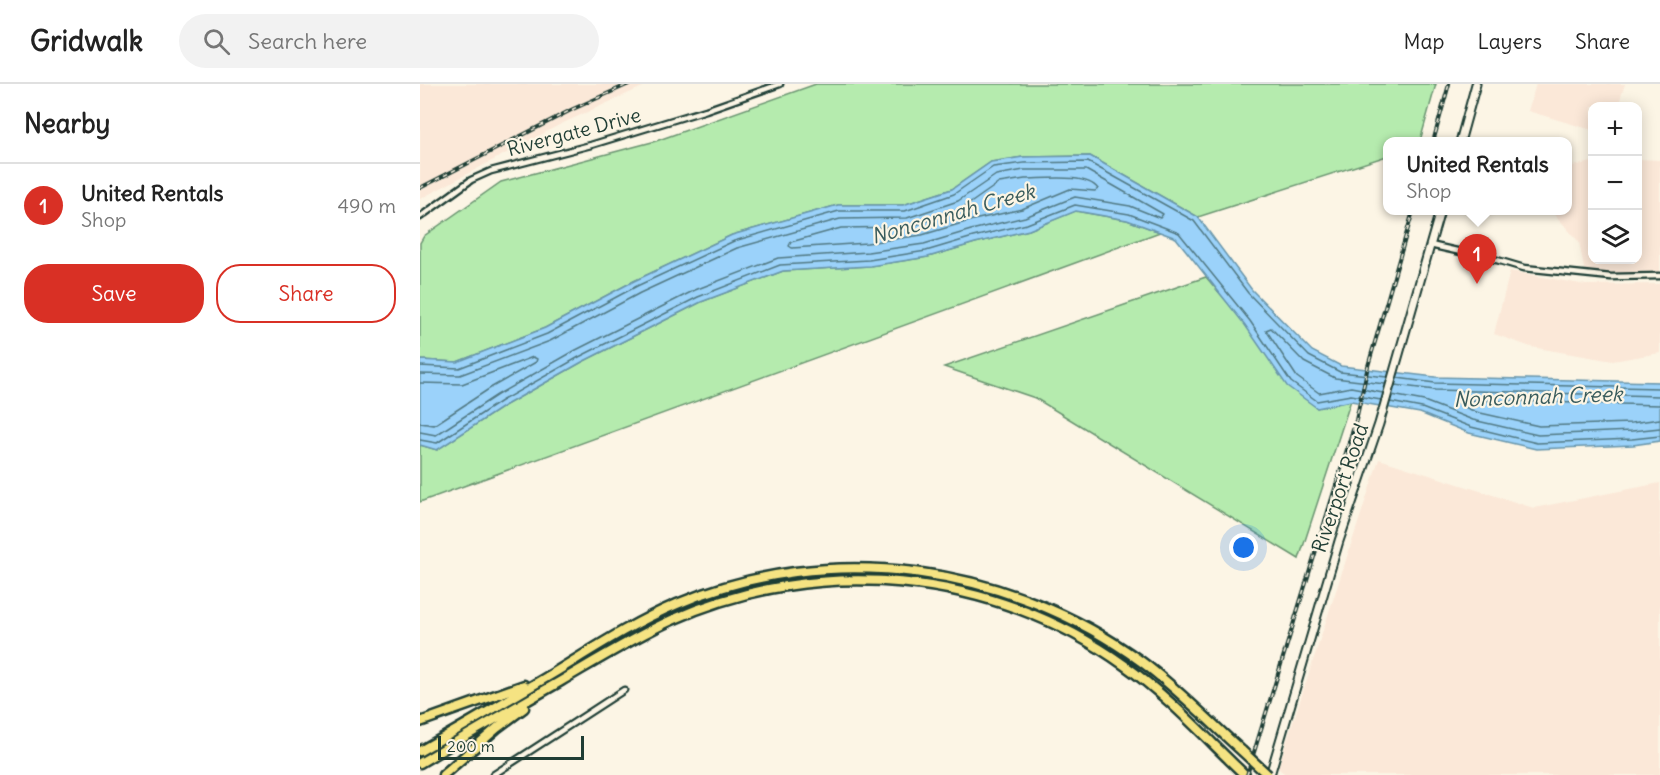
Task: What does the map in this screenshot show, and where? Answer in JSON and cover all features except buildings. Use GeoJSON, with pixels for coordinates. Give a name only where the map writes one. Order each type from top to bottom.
{"type":"FeatureCollection","features":[{"type":"Feature","properties":{"kind":"highway"},"geometry":{"type":"LineString","coordinates":[[420,751],[623,630],[678,604],[732,586],[788,573],[901,569],[988,586],[1045,605],[1091,629],[1142,662],[1269,775]]}},
{"type":"Feature","properties":{"kind":"highway"},"geometry":{"type":"LineString","coordinates":[[420,763],[554,685],[671,621],[732,598],[788,586],[837,580],[894,580],[938,586],[988,598],[1035,616],[1084,640],[1124,665],[1245,775]]}},
{"type":"Feature","properties":{"kind":"highway"},"geometry":{"type":"LineString","coordinates":[[420,722],[550,675]]}},
{"type":"Feature","properties":{"kind":"highway"},"geometry":{"type":"LineString","coordinates":[[443,775],[497,728],[554,685]]}},
{"type":"Feature","properties":{"kind":"main road"},"geometry":{"type":"LineString","coordinates":[[1461,137],[1476,84]]}},
{"type":"Feature","properties":{"kind":"main road","name":"Riverport Road"},"geometry":{"type":"LineString","coordinates":[[1269,775],[1339,541],[1379,424],[1439,215]]}},
{"type":"Feature","properties":{"kind":"street","name":"Rivergate Drive"},"geometry":{"type":"LineString","coordinates":[[420,217],[471,180],[491,171],[714,108],[780,84]]}},
{"type":"Feature","properties":{"kind":"street"},"geometry":{"type":"LineString","coordinates":[[1430,245],[1524,268],[1611,277],[1660,276]]}},
{"type":"Feature","properties":{"kind":"street"},"geometry":{"type":"LineString","coordinates":[[493,775],[624,690]]}},
{"type":"Feature","properties":{"kind":"shaded area"},"geometry":{"type":"Polygon","coordinates":[[[420,84],[649,84],[561,124],[420,199],[420,84]]]}},
{"type":"Feature","properties":{"kind":"shaded area"},"geometry":{"type":"Polygon","coordinates":[[[1536,84],[1625,84],[1619,102],[1588,102],[1588,129],[1528,111],[1536,84]]]}},
{"type":"Feature","properties":{"kind":"shaded area"},"geometry":{"type":"Polygon","coordinates":[[[1642,159],[1660,160],[1660,274],[1585,273],[1579,242],[1556,216],[1572,215],[1572,166],[1588,163],[1588,264],[1642,264],[1642,159]]]}},
{"type":"Feature","properties":{"kind":"shaded area"},"geometry":{"type":"Polygon","coordinates":[[[1510,271],[1586,285],[1660,284],[1660,353],[1613,361],[1531,347],[1494,334],[1510,271]]]}},
{"type":"Feature","properties":{"kind":"shaded area"},"geometry":{"type":"Polygon","coordinates":[[[1379,459],[1534,508],[1660,483],[1660,775],[1286,775],[1278,768],[1379,459]]]}},
{"type":"Feature","properties":{"kind":"green space"},"geometry":{"type":"Polygon","coordinates":[[[816,84],[1436,84],[1421,137],[1383,137],[1383,157],[1198,217],[1090,156],[1023,157],[991,162],[952,189],[903,205],[838,205],[732,235],[634,281],[545,328],[457,362],[420,360],[420,243],[424,236],[501,182],[656,141],[816,84]]]}},
{"type":"Feature","properties":{"kind":"green space"},"geometry":{"type":"Polygon","coordinates":[[[1075,211],[1127,220],[1160,232],[420,502],[420,445],[437,450],[504,406],[582,362],[701,302],[783,271],[869,266],[928,257],[1029,230],[1075,211]]]}},
{"type":"Feature","properties":{"kind":"green space"},"geometry":{"type":"Polygon","coordinates":[[[1206,277],[1317,408],[1351,400],[1299,559],[1035,398],[944,367],[1206,277]]]}},
{"type":"Feature","properties":{"kind":"water","name":"Nonconnah Creek"},"geometry":{"type":"Polygon","coordinates":[[[1090,156],[1198,217],[1252,290],[1312,351],[1341,366],[1435,377],[1660,382],[1660,441],[1633,445],[1536,449],[1469,433],[1420,413],[1351,401],[1317,408],[1287,386],[1245,325],[1176,238],[1127,220],[1076,211],[1029,230],[928,257],[870,266],[783,271],[701,302],[582,362],[504,406],[437,450],[420,445],[420,360],[457,362],[545,328],[634,281],[732,235],[838,205],[903,205],[952,189],[991,162],[1023,157],[1090,156]]]}},
{"type":"Feature","properties":{"kind":"railway"},"geometry":{"type":"LineString","coordinates":[[420,188],[573,109],[629,84]]}},
{"type":"Feature","properties":{"kind":"railway"},"geometry":{"type":"LineString","coordinates":[[1434,137],[1449,84]]}},
{"type":"Feature","properties":{"kind":"railway"},"geometry":{"type":"LineString","coordinates":[[1247,775],[1356,420],[1368,366],[1412,215]]}},
{"type":"Feature","properties":{"kind":"place","name":"United Rentals"},"geometry":{"type":"Point","coordinates":[1477,284]}}]}
